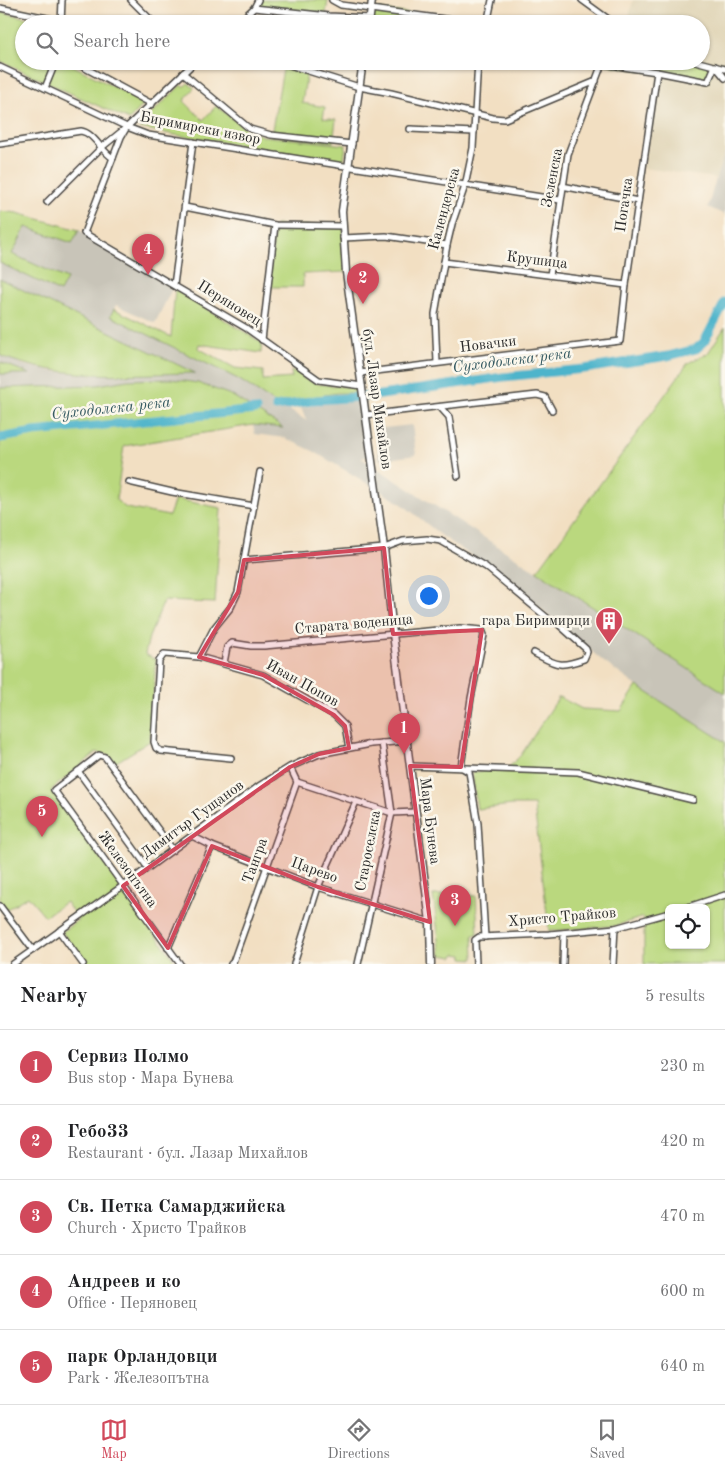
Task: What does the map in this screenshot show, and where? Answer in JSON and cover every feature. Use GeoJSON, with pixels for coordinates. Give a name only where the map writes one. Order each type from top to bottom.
{"type":"FeatureCollection","features":[{"type":"Feature","properties":{"kind":"street"},"geometry":{"type":"LineString","coordinates":[[61,15],[62,0]]}},
{"type":"Feature","properties":{"kind":"street"},"geometry":{"type":"LineString","coordinates":[[131,0],[146,15]]}},
{"type":"Feature","properties":{"kind":"street"},"geometry":{"type":"LineString","coordinates":[[247,15],[254,8],[258,0]]}},
{"type":"Feature","properties":{"kind":"street"},"geometry":{"type":"LineString","coordinates":[[332,0],[342,5],[419,15]]}},
{"type":"Feature","properties":{"kind":"street"},"geometry":{"type":"LineString","coordinates":[[370,15],[372,0]]}},
{"type":"Feature","properties":{"kind":"street"},"geometry":{"type":"LineString","coordinates":[[489,15],[492,0]]}},
{"type":"Feature","properties":{"kind":"street"},"geometry":{"type":"LineString","coordinates":[[582,0],[603,15]]}},
{"type":"Feature","properties":{"kind":"street"},"geometry":{"type":"LineString","coordinates":[[340,15],[342,5]]}},
{"type":"Feature","properties":{"kind":"street"},"geometry":{"type":"LineString","coordinates":[[0,8],[28,15]]}},
{"type":"Feature","properties":{"kind":"street"},"geometry":{"type":"LineString","coordinates":[[254,8],[319,15]]}},
{"type":"Feature","properties":{"kind":"street"},"geometry":{"type":"LineString","coordinates":[[710,65],[725,69]]}},
{"type":"Feature","properties":{"kind":"street","name":"Биримирски извор"},"geometry":{"type":"LineString","coordinates":[[0,66],[148,135],[560,200]]}},
{"type":"Feature","properties":{"kind":"street"},"geometry":{"type":"LineString","coordinates":[[645,70],[708,82],[715,66]]}},
{"type":"Feature","properties":{"kind":"street"},"geometry":{"type":"LineString","coordinates":[[715,66],[725,78]]}},
{"type":"Feature","properties":{"kind":"street"},"geometry":{"type":"LineString","coordinates":[[45,88],[52,70]]}},
{"type":"Feature","properties":{"kind":"street","name":"Биримирски извор"},"geometry":{"type":"LineString","coordinates":[[89,70],[152,104]]}},
{"type":"Feature","properties":{"kind":"street"},"geometry":{"type":"LineString","coordinates":[[46,202],[101,148],[128,127],[186,70]]}},
{"type":"Feature","properties":{"kind":"street"},"geometry":{"type":"LineString","coordinates":[[305,70],[359,87],[492,118],[504,118],[596,81]]}},
{"type":"Feature","properties":{"kind":"street","name":"бул. Лазар Михайлов"},"geometry":{"type":"LineString","coordinates":[[362,70],[342,211],[343,238],[384,548],[407,741]]}},
{"type":"Feature","properties":{"kind":"street","name":"Календерска"},"geometry":{"type":"LineString","coordinates":[[438,364],[435,314],[447,245],[465,186],[473,148],[477,70]]}},
{"type":"Feature","properties":{"kind":"street","name":"Зеленска"},"geometry":{"type":"LineString","coordinates":[[550,275],[568,154],[600,70]]}},
{"type":"Feature","properties":{"kind":"street","name":"Погачка"},"geometry":{"type":"LineString","coordinates":[[620,341],[626,285],[657,72]]}},
{"type":"Feature","properties":{"kind":"street","name":"Биримирски извор"},"geometry":{"type":"LineString","coordinates":[[183,73],[250,129],[271,135],[352,144]]}},
{"type":"Feature","properties":{"kind":"street"},"geometry":{"type":"LineString","coordinates":[[0,144],[81,131],[87,132],[113,158],[121,137],[128,127]]}},
{"type":"Feature","properties":{"kind":"street"},"geometry":{"type":"LineString","coordinates":[[410,129],[474,132]]}},
{"type":"Feature","properties":{"kind":"street"},"geometry":{"type":"LineString","coordinates":[[174,285],[193,142]]}},
{"type":"Feature","properties":{"kind":"street","name":"Перяновец"},"geometry":{"type":"LineString","coordinates":[[113,158],[84,234],[246,328],[319,380],[362,387]]}},
{"type":"Feature","properties":{"kind":"street"},"geometry":{"type":"LineString","coordinates":[[562,186],[638,201]]}},
{"type":"Feature","properties":{"kind":"street"},"geometry":{"type":"LineString","coordinates":[[185,207],[275,225],[343,226]]}},
{"type":"Feature","properties":{"kind":"street"},"geometry":{"type":"LineString","coordinates":[[262,340],[275,225]]}},
{"type":"Feature","properties":{"kind":"street"},"geometry":{"type":"LineString","coordinates":[[343,238],[386,236],[447,245]]}},
{"type":"Feature","properties":{"kind":"street","name":"Крушица"},"geometry":{"type":"LineString","coordinates":[[444,262],[626,285]]}},
{"type":"Feature","properties":{"kind":"street","name":"Новачки"},"geometry":{"type":"LineString","coordinates":[[360,373],[620,341]]}},
{"type":"Feature","properties":{"kind":"street"},"geometry":{"type":"LineString","coordinates":[[366,415],[537,395],[545,397],[552,410]]}},
{"type":"Feature","properties":{"kind":"street"},"geometry":{"type":"LineString","coordinates":[[440,407],[450,417],[458,476]]}},
{"type":"Feature","properties":{"kind":"street"},"geometry":{"type":"LineString","coordinates":[[199,657],[214,628],[231,606],[238,592],[260,472]]}},
{"type":"Feature","properties":{"kind":"street"},"geometry":{"type":"LineString","coordinates":[[129,482],[172,492],[254,506]]}},
{"type":"Feature","properties":{"kind":"street"},"geometry":{"type":"LineString","coordinates":[[244,560],[384,548],[403,541],[427,539],[441,541],[486,567],[524,596],[551,621],[557,623],[587,652],[584,659],[558,665],[534,653]]}},
{"type":"Feature","properties":{"kind":"street","name":"Старата воденица"},"geometry":{"type":"LineString","coordinates":[[224,664],[227,648],[232,643],[264,646],[460,628],[482,630],[484,635],[471,698],[461,767]]}},
{"type":"Feature","properties":{"kind":"street","name":"Иван Попов"},"geometry":{"type":"LineString","coordinates":[[231,758],[161,751],[156,748],[154,742],[159,661],[164,654],[199,657],[263,675],[334,715],[345,726],[348,748]]}},
{"type":"Feature","properties":{"kind":"street","name":"Димитър Гущанов"},"geometry":{"type":"LineString","coordinates":[[13,964],[174,850],[259,786],[290,767],[319,754],[348,748],[407,741]]}},
{"type":"Feature","properties":{"kind":"street","name":"Мара Бунева"},"geometry":{"type":"LineString","coordinates":[[407,741],[430,922],[431,964]]}},
{"type":"Feature","properties":{"kind":"street","name":"Староселска"},"geometry":{"type":"LineString","coordinates":[[358,964],[392,813],[382,743]]}},
{"type":"Feature","properties":{"kind":"street"},"geometry":{"type":"LineString","coordinates":[[148,868],[78,771],[99,755],[105,757],[174,850]]}},
{"type":"Feature","properties":{"kind":"street"},"geometry":{"type":"LineString","coordinates":[[410,766],[578,772],[693,800]]}},
{"type":"Feature","properties":{"kind":"street"},"geometry":{"type":"LineString","coordinates":[[290,767],[297,782],[392,813],[415,812]]}},
{"type":"Feature","properties":{"kind":"street"},"geometry":{"type":"LineString","coordinates":[[461,767],[469,772],[478,824],[485,937],[479,937],[475,940],[476,964]]}},
{"type":"Feature","properties":{"kind":"street","name":"Железопътна"},"geometry":{"type":"LineString","coordinates":[[78,771],[54,790],[180,964]]}},
{"type":"Feature","properties":{"kind":"street","name":"Тангра"},"geometry":{"type":"LineString","coordinates":[[231,964],[297,782]]}},
{"type":"Feature","properties":{"kind":"street"},"geometry":{"type":"LineString","coordinates":[[294,964],[318,887],[356,802]]}},
{"type":"Feature","properties":{"kind":"street","name":"Царево"},"geometry":{"type":"LineString","coordinates":[[192,836],[212,846],[318,887],[430,922]]}},
{"type":"Feature","properties":{"kind":"street"},"geometry":{"type":"LineString","coordinates":[[168,948],[212,846]]}},
{"type":"Feature","properties":{"kind":"street"},"geometry":{"type":"LineString","coordinates":[[698,904],[725,896]]}},
{"type":"Feature","properties":{"kind":"street"},"geometry":{"type":"LineString","coordinates":[[0,906],[33,950]]}},
{"type":"Feature","properties":{"kind":"street","name":"Христо Трайков"},"geometry":{"type":"LineString","coordinates":[[485,937],[615,928],[665,914]]}},
{"type":"Feature","properties":{"kind":"street"},"geometry":{"type":"LineString","coordinates":[[613,964],[615,928]]}},
{"type":"Feature","properties":{"kind":"street"},"geometry":{"type":"LineString","coordinates":[[59,931],[83,964]]}},
{"type":"Feature","properties":{"kind":"street"},"geometry":{"type":"LineString","coordinates":[[563,964],[564,933]]}},
{"type":"Feature","properties":{"kind":"highlighted area"},"geometry":{"type":"Polygon","coordinates":[[[384,548],[393,634],[482,630],[461,767],[410,766],[430,922],[318,887],[212,846],[168,948],[123,886],[290,767],[319,754],[349,748],[345,726],[334,715],[263,675],[199,657],[238,592],[244,560],[384,548]]]}},
{"type":"Feature","properties":{"kind":"shaded area"},"geometry":{"type":"Polygon","coordinates":[[[633,0],[725,0],[725,182],[716,178],[643,168],[657,72],[665,70],[710,70],[710,15],[629,15],[633,0]]]}},
{"type":"Feature","properties":{"kind":"shaded area"},"geometry":{"type":"Polygon","coordinates":[[[725,152],[725,215],[708,207],[725,152]]]}},
{"type":"Feature","properties":{"kind":"shaded area"},"geometry":{"type":"Polygon","coordinates":[[[26,227],[72,243],[79,230],[174,285],[155,323],[116,305],[110,316],[238,379],[307,421],[301,408],[326,403],[364,401],[371,456],[361,458],[725,693],[725,742],[637,686],[604,662],[505,578],[442,536],[402,504],[313,451],[285,438],[255,434],[253,425],[282,427],[231,395],[171,379],[128,380],[99,385],[0,388],[0,374],[28,373],[0,362],[0,355],[24,365],[51,371],[93,375],[194,373],[0,279],[0,263],[60,292],[67,280],[12,254],[26,227]]]}},
{"type":"Feature","properties":{"kind":"shaded area"},"geometry":{"type":"Polygon","coordinates":[[[412,425],[416,455],[379,460],[375,429],[412,425]]]}},
{"type":"Feature","properties":{"kind":"green space"},"geometry":{"type":"Polygon","coordinates":[[[261,0],[328,0],[326,13],[258,6],[261,0]]]}},
{"type":"Feature","properties":{"kind":"green space"},"geometry":{"type":"Polygon","coordinates":[[[371,8],[419,15],[370,15],[371,8]]]}},
{"type":"Feature","properties":{"kind":"green space"},"geometry":{"type":"Polygon","coordinates":[[[0,12],[15,15],[15,68],[0,61],[0,12]]]}},
{"type":"Feature","properties":{"kind":"green space"},"geometry":{"type":"Polygon","coordinates":[[[710,65],[715,66],[708,82],[637,70],[710,70],[710,65]]]}},
{"type":"Feature","properties":{"kind":"green space"},"geometry":{"type":"Polygon","coordinates":[[[20,70],[81,70],[145,103],[129,120],[20,70]]]}},
{"type":"Feature","properties":{"kind":"green space"},"geometry":{"type":"Polygon","coordinates":[[[283,70],[301,70],[307,72],[302,103],[325,107],[323,118],[336,120],[333,142],[271,135],[283,70]]]}},
{"type":"Feature","properties":{"kind":"green space"},"geometry":{"type":"Polygon","coordinates":[[[188,83],[194,88],[184,101],[203,120],[216,106],[249,131],[263,136],[346,145],[344,159],[338,161],[140,128],[142,123],[181,85],[184,87],[188,83]]]}},
{"type":"Feature","properties":{"kind":"green space"},"geometry":{"type":"Polygon","coordinates":[[[0,211],[17,213],[79,230],[72,243],[26,227],[12,254],[67,279],[60,292],[0,263],[0,211]]]}},
{"type":"Feature","properties":{"kind":"green space"},"geometry":{"type":"Polygon","coordinates":[[[275,225],[343,226],[346,272],[303,274],[303,287],[268,287],[275,225]]]}},
{"type":"Feature","properties":{"kind":"green space"},"geometry":{"type":"Polygon","coordinates":[[[0,279],[195,373],[121,375],[73,373],[25,364],[1,356],[0,279]]]}},
{"type":"Feature","properties":{"kind":"green space"},"geometry":{"type":"Polygon","coordinates":[[[175,289],[262,343],[261,353],[199,344],[198,348],[235,368],[263,371],[263,380],[292,378],[291,371],[305,373],[303,378],[318,384],[358,388],[359,393],[337,393],[275,403],[238,379],[110,316],[114,309],[171,337],[175,289]]]}},
{"type":"Feature","properties":{"kind":"green space"},"geometry":{"type":"Polygon","coordinates":[[[725,327],[725,693],[537,571],[688,363],[708,353],[725,327]]]}},
{"type":"Feature","properties":{"kind":"green space"},"geometry":{"type":"Polygon","coordinates":[[[0,362],[30,374],[0,374],[0,362]]]}},
{"type":"Feature","properties":{"kind":"green space"},"geometry":{"type":"Polygon","coordinates":[[[171,379],[198,383],[231,395],[283,428],[253,425],[124,446],[116,500],[126,508],[169,516],[175,499],[221,508],[215,603],[164,601],[149,637],[145,654],[156,660],[150,741],[115,763],[108,755],[97,752],[51,790],[177,964],[86,964],[62,932],[78,920],[66,902],[45,916],[28,896],[4,911],[0,906],[0,388],[98,385],[128,380],[171,379]]]}},
{"type":"Feature","properties":{"kind":"green space"},"geometry":{"type":"Polygon","coordinates":[[[637,686],[725,742],[725,964],[644,964],[644,917],[614,926],[549,931],[534,805],[512,805],[477,809],[472,772],[507,769],[521,755],[559,697],[582,709],[621,711],[637,686]]]}},
{"type":"Feature","properties":{"kind":"green space"},"geometry":{"type":"Polygon","coordinates":[[[433,895],[476,896],[478,934],[473,935],[474,959],[463,958],[463,955],[455,954],[454,957],[441,955],[433,895]]]}},
{"type":"Feature","properties":{"kind":"waterway","name":"Суходолска река"},"geometry":{"type":"LineString","coordinates":[[276,407],[316,400],[374,396],[503,377],[584,369],[668,356],[696,349],[704,342],[725,302]]}},
{"type":"Feature","properties":{"kind":"waterway","name":"Суходолска река"},"geometry":{"type":"LineString","coordinates":[[0,438],[34,432],[256,410]]}},
{"type":"Feature","properties":{"kind":"place","name":"Андреев и ко"},"geometry":{"type":"Point","coordinates":[148,275]}},
{"type":"Feature","properties":{"kind":"place","name":"Гебо33"},"geometry":{"type":"Point","coordinates":[363,304]}},
{"type":"Feature","properties":{"kind":"place","name":"гара Биримирци"},"geometry":{"type":"Point","coordinates":[609,645]}},
{"type":"Feature","properties":{"kind":"place","name":"Сервиз Полмо"},"geometry":{"type":"Point","coordinates":[404,754]}},
{"type":"Feature","properties":{"kind":"place","name":"парк Орландовци"},"geometry":{"type":"Point","coordinates":[42,837]}},
{"type":"Feature","properties":{"kind":"place","name":"Св. Петка Самарджийска"},"geometry":{"type":"Point","coordinates":[455,926]}}]}
